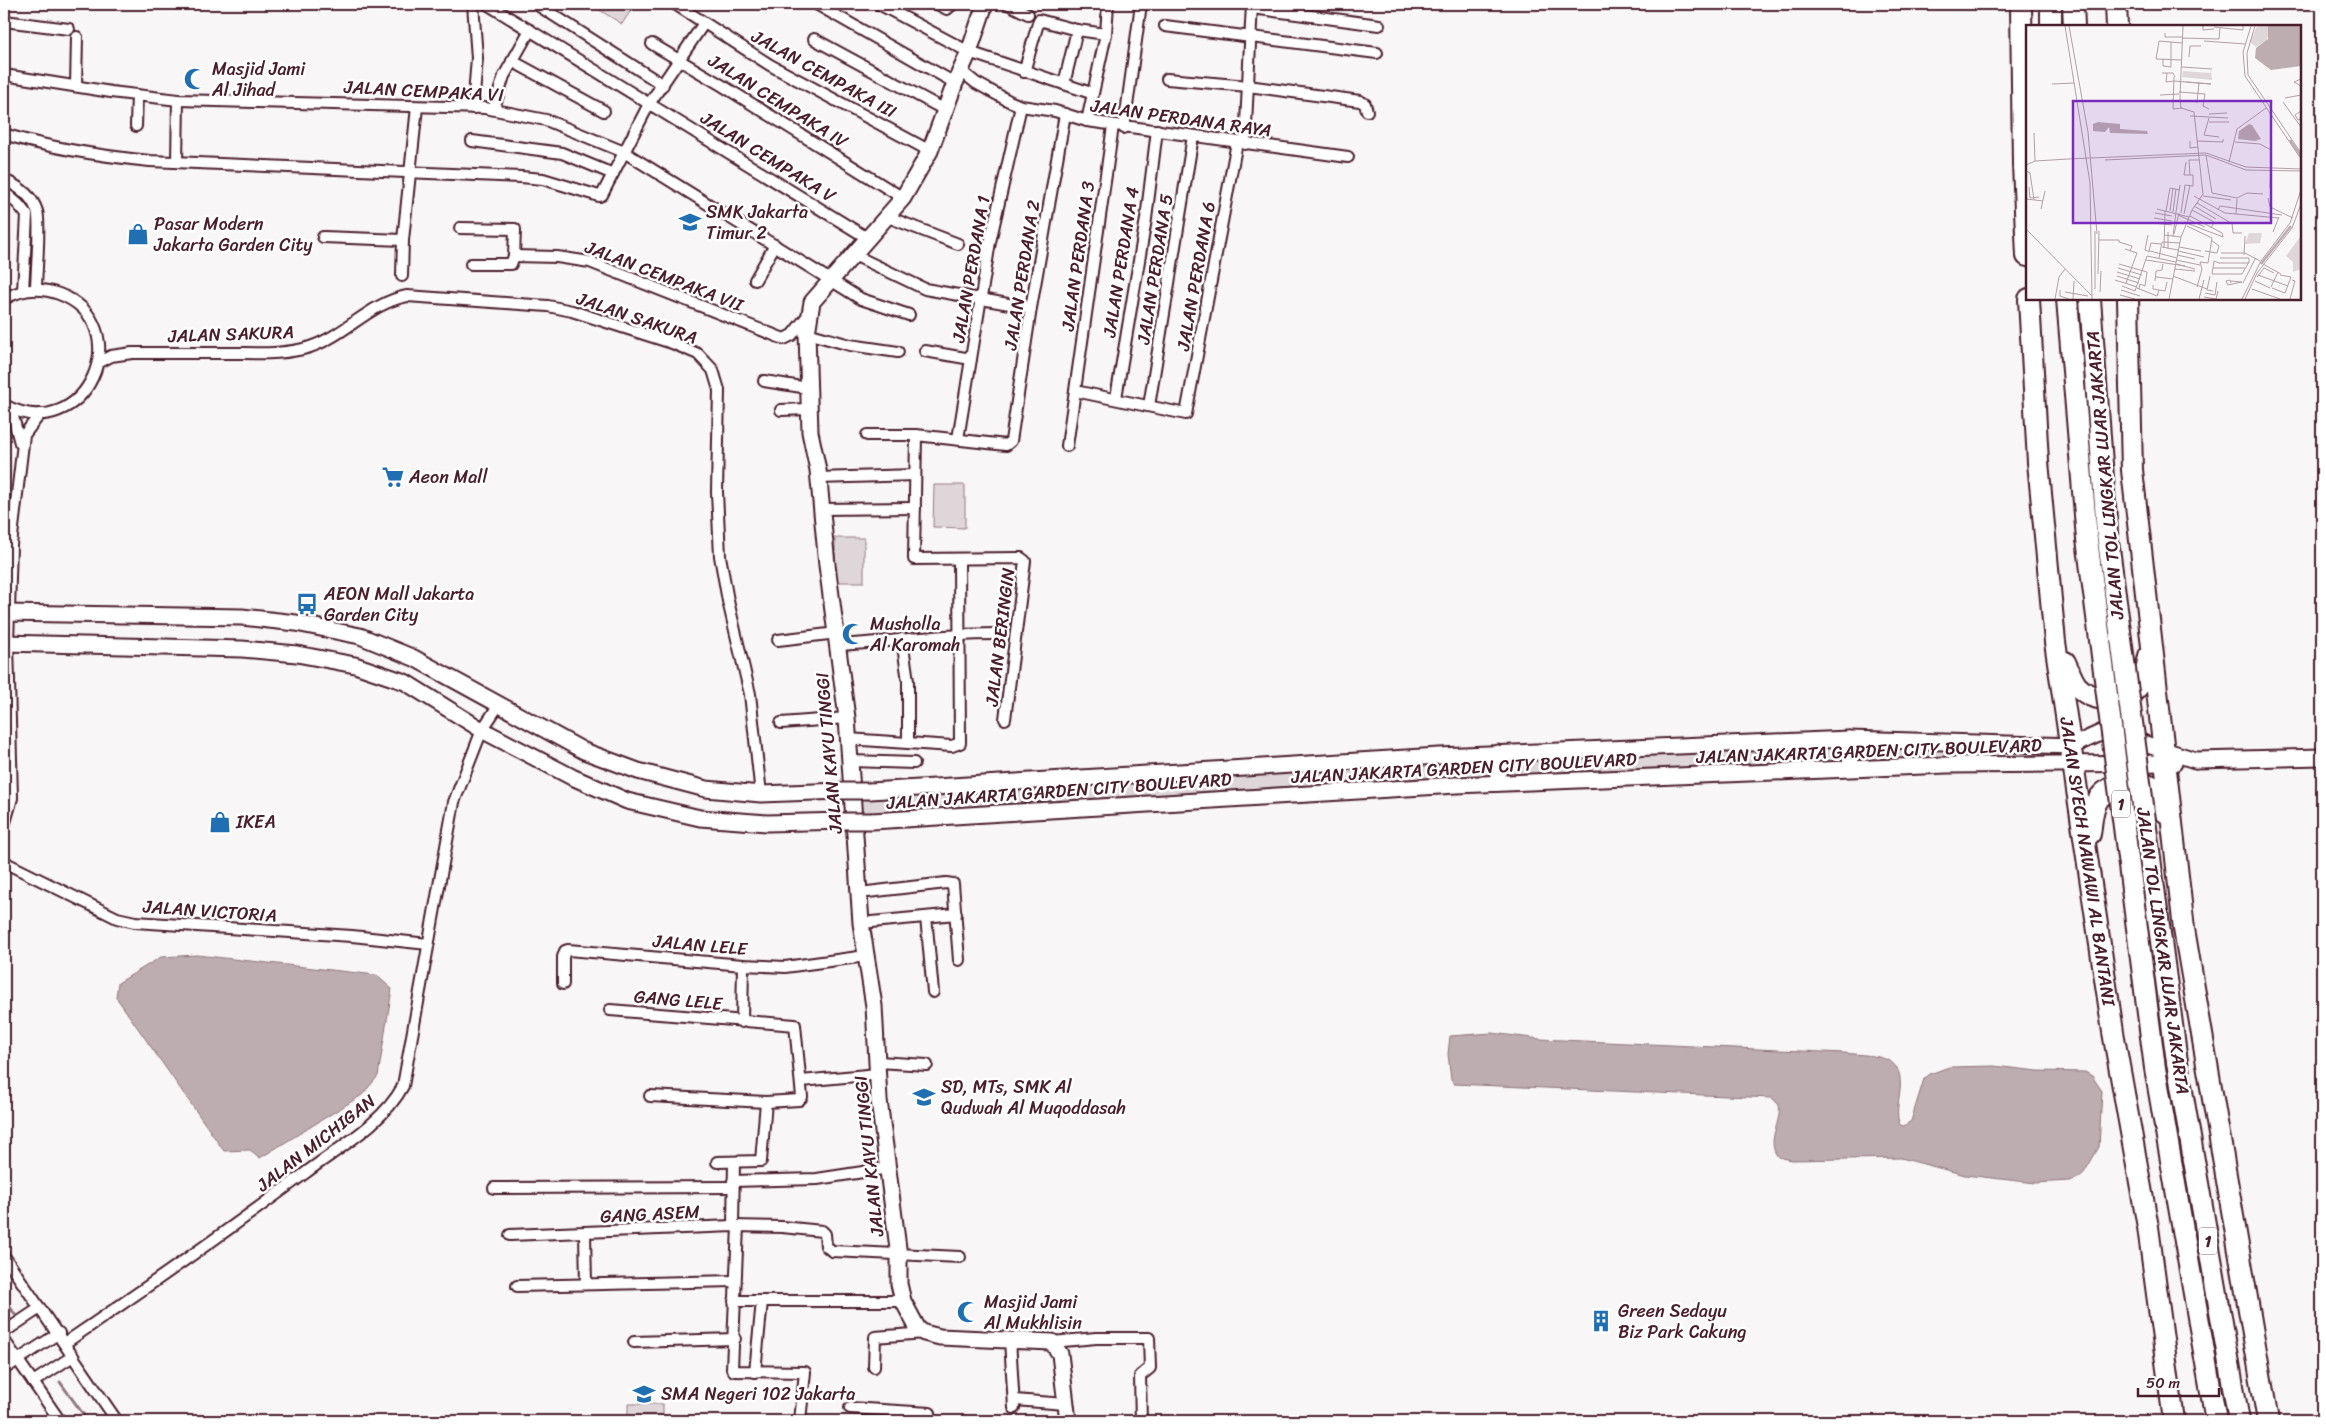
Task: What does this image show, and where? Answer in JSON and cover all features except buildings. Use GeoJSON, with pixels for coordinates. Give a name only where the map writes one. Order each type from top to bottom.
{"type":"FeatureCollection","features":[{"type":"Feature","properties":{"kind":"highway"},"geometry":{"type":"LineString","coordinates":[[2021,4],[2026,233]]}},
{"type":"Feature","properties":{"kind":"highway"},"geometry":{"type":"LineString","coordinates":[[2050,4],[2051,25]]}},
{"type":"Feature","properties":{"kind":"highway"},"geometry":{"type":"LineString","coordinates":[[2073,4],[2074,25]]}},
{"type":"Feature","properties":{"kind":"highway"},"geometry":{"type":"LineString","coordinates":[[2116,4],[2117,25]]}},
{"type":"Feature","properties":{"kind":"highway","name":"JALAN SYECH NAWAWI AL BANTANI"},"geometry":{"type":"LineString","coordinates":[[2029,300],[2038,462],[2056,642],[2113,1032],[2148,1227],[2174,1421]]}},
{"type":"Feature","properties":{"kind":"highway","name":"JALAN TOL LINGKAR LUAR JAKARTA"},"geometry":{"type":"LineString","coordinates":[[2067,300],[2087,539],[2155,1068],[2216,1421]]}},
{"type":"Feature","properties":{"kind":"highway","name":"JALAN TOL LINGKAR LUAR JAKARTA"},"geometry":{"type":"LineString","coordinates":[[2090,300],[2107,533],[2177,1062],[2239,1421]]}},
{"type":"Feature","properties":{"kind":"highway"},"geometry":{"type":"LineString","coordinates":[[2128,300],[2132,470],[2184,929],[2268,1421]]}},
{"type":"Feature","properties":{"kind":"highway"},"geometry":{"type":"LineString","coordinates":[[2056,642],[2076,686],[2095,698],[2102,699],[2128,696],[2137,688],[2146,670],[2152,639]]}},
{"type":"Feature","properties":{"kind":"highway"},"geometry":{"type":"LineString","coordinates":[[2087,861],[2093,811],[2097,801],[2111,787],[2122,783],[2148,785],[2157,790],[2176,848]]}},
{"type":"Feature","properties":{"kind":"street"},"geometry":{"type":"LineString","coordinates":[[473,4],[477,58],[473,108]]}},
{"type":"Feature","properties":{"kind":"street","name":"JALAN CEMPAKA V"},"geometry":{"type":"LineString","coordinates":[[488,4],[869,239]]}},
{"type":"Feature","properties":{"kind":"street"},"geometry":{"type":"LineString","coordinates":[[536,4],[663,85]]}},
{"type":"Feature","properties":{"kind":"street","name":"JALAN CEMPAKA III"},"geometry":{"type":"LineString","coordinates":[[675,4],[770,65],[930,151]]}},
{"type":"Feature","properties":{"kind":"street","name":"JALAN PERDANA RAYA"},"geometry":{"type":"LineString","coordinates":[[816,4],[958,77],[976,83],[1021,106],[1065,114],[1087,122],[1119,127],[1157,130],[1348,157]]}},
{"type":"Feature","properties":{"kind":"street"},"geometry":{"type":"LineString","coordinates":[[879,4],[969,52],[1091,93]]}},
{"type":"Feature","properties":{"kind":"street"},"geometry":{"type":"LineString","coordinates":[[937,4],[950,7]]}},
{"type":"Feature","properties":{"kind":"street","name":"JALAN KAYU TINGGI"},"geometry":{"type":"LineString","coordinates":[[924,1333],[914,1323],[902,1301],[899,1284],[899,1256],[879,1100],[874,1006],[861,923],[847,718],[820,508],[818,478],[810,432],[807,333],[812,302],[904,198],[930,151],[944,110],[969,52],[985,4]]}},
{"type":"Feature","properties":{"kind":"street"},"geometry":{"type":"LineString","coordinates":[[1008,4],[1028,14]]}},
{"type":"Feature","properties":{"kind":"street"},"geometry":{"type":"LineString","coordinates":[[1087,122],[1091,93],[1106,34],[1108,4]]}},
{"type":"Feature","properties":{"kind":"street","name":"JALAN PERDANA 3"},"geometry":{"type":"LineString","coordinates":[[1067,446],[1141,4]]}},
{"type":"Feature","properties":{"kind":"street"},"geometry":{"type":"LineString","coordinates":[[1252,6],[1379,25]]}},
{"type":"Feature","properties":{"kind":"street","name":"JALAN PERDANA 6"},"geometry":{"type":"LineString","coordinates":[[1149,406],[1185,415],[1187,413],[1241,143],[1248,86],[1252,6]]}},
{"type":"Feature","properties":{"kind":"street"},"geometry":{"type":"LineString","coordinates":[[1024,72],[1039,20],[1077,30],[1106,34]]}},
{"type":"Feature","properties":{"kind":"street"},"geometry":{"type":"LineString","coordinates":[[4,21],[69,29]]}},
{"type":"Feature","properties":{"kind":"street"},"geometry":{"type":"LineString","coordinates":[[652,44],[680,61],[704,23]]}},
{"type":"Feature","properties":{"kind":"street"},"geometry":{"type":"LineString","coordinates":[[1164,26],[1377,53]]}},
{"type":"Feature","properties":{"kind":"street"},"geometry":{"type":"LineString","coordinates":[[494,108],[501,84],[530,30]]}},
{"type":"Feature","properties":{"kind":"street"},"geometry":{"type":"LineString","coordinates":[[1064,84],[1077,30]]}},
{"type":"Feature","properties":{"kind":"street"},"geometry":{"type":"LineString","coordinates":[[76,86],[77,37]]}},
{"type":"Feature","properties":{"kind":"street"},"geometry":{"type":"LineString","coordinates":[[814,39],[944,110]]}},
{"type":"Feature","properties":{"kind":"street"},"geometry":{"type":"LineString","coordinates":[[512,61],[604,112]]}},
{"type":"Feature","properties":{"kind":"street","name":"JALAN CEMPAKA IV"},"geometry":{"type":"LineString","coordinates":[[649,104],[680,61],[904,198]]}},
{"type":"Feature","properties":{"kind":"street","name":"JALAN CEMPAKA VI"},"geometry":{"type":"LineString","coordinates":[[4,75],[178,100],[494,108],[563,126],[624,152],[861,299],[909,315]]}},
{"type":"Feature","properties":{"kind":"street"},"geometry":{"type":"LineString","coordinates":[[1167,80],[1248,86],[1360,101],[1365,104],[1367,110]]}},
{"type":"Feature","properties":{"kind":"street"},"geometry":{"type":"LineString","coordinates":[[136,126],[137,95]]}},
{"type":"Feature","properties":{"kind":"street"},"geometry":{"type":"LineString","coordinates":[[177,162],[178,100]]}},
{"type":"Feature","properties":{"kind":"street"},"geometry":{"type":"LineString","coordinates":[[4,134],[31,142],[94,155],[177,162],[531,178],[598,196],[602,195],[649,104]]}},
{"type":"Feature","properties":{"kind":"street","name":"JALAN PERDANA 1"},"geometry":{"type":"LineString","coordinates":[[958,439],[990,242],[1021,106]]}},
{"type":"Feature","properties":{"kind":"street"},"geometry":{"type":"LineString","coordinates":[[402,276],[403,240],[417,107]]}},
{"type":"Feature","properties":{"kind":"street","name":"JALAN PERDANA 2"},"geometry":{"type":"LineString","coordinates":[[958,439],[1006,445],[1011,441],[1031,308],[1065,114]]}},
{"type":"Feature","properties":{"kind":"street","name":"JALAN PERDANA 4"},"geometry":{"type":"LineString","coordinates":[[1116,398],[1146,219],[1157,130]]}},
{"type":"Feature","properties":{"kind":"street","name":"JALAN PERDANA 5"},"geometry":{"type":"LineString","coordinates":[[1149,406],[1193,136]]}},
{"type":"Feature","properties":{"kind":"street"},"geometry":{"type":"LineString","coordinates":[[472,141],[562,152],[613,174]]}},
{"type":"Feature","properties":{"kind":"street"},"geometry":{"type":"LineString","coordinates":[[4,180],[17,186],[29,196],[38,212],[36,290]]}},
{"type":"Feature","properties":{"kind":"street"},"geometry":{"type":"LineString","coordinates":[[4,192],[27,215],[23,291]]}},
{"type":"Feature","properties":{"kind":"street"},"geometry":{"type":"LineString","coordinates":[[888,218],[958,244]]}},
{"type":"Feature","properties":{"kind":"street"},"geometry":{"type":"LineString","coordinates":[[460,228],[514,228],[514,256]]}},
{"type":"Feature","properties":{"kind":"street"},"geometry":{"type":"LineString","coordinates":[[323,237],[403,240]]}},
{"type":"Feature","properties":{"kind":"street"},"geometry":{"type":"LineString","coordinates":[[755,280],[775,245]]}},
{"type":"Feature","properties":{"kind":"street"},"geometry":{"type":"LineString","coordinates":[[854,255],[925,289],[1031,308]]}},
{"type":"Feature","properties":{"kind":"street","name":"JALAN CEMPAKA VII"},"geometry":{"type":"LineString","coordinates":[[471,264],[510,265],[514,256],[557,257],[590,262],[784,339],[792,335],[809,314]]}},
{"type":"Feature","properties":{"kind":"street"},"geometry":{"type":"LineString","coordinates":[[4,299],[23,291],[36,290],[62,295],[78,305],[91,320],[99,344],[98,363],[89,386],[76,400],[59,410],[40,414],[8,407],[21,449]]}},
{"type":"Feature","properties":{"kind":"street","name":"JALAN SAKURA"},"geometry":{"type":"LineString","coordinates":[[98,363],[111,356],[132,353],[266,353],[301,349],[339,334],[393,298],[407,296],[548,306],[604,320],[672,343],[698,354],[713,370],[719,390],[718,492],[720,556],[728,601],[750,694],[761,794]]}},
{"type":"Feature","properties":{"kind":"street"},"geometry":{"type":"LineString","coordinates":[[807,333],[850,345],[898,352]]}},
{"type":"Feature","properties":{"kind":"street","name":"JALAN SAKURA"},"geometry":{"type":"LineString","coordinates":[[99,344],[132,353]]}},
{"type":"Feature","properties":{"kind":"street"},"geometry":{"type":"LineString","coordinates":[[925,350],[971,359]]}},
{"type":"Feature","properties":{"kind":"street"},"geometry":{"type":"LineString","coordinates":[[764,380],[808,388]]}},
{"type":"Feature","properties":{"kind":"street"},"geometry":{"type":"LineString","coordinates":[[1075,390],[1149,406]]}},
{"type":"Feature","properties":{"kind":"street"},"geometry":{"type":"LineString","coordinates":[[780,410],[809,409]]}},
{"type":"Feature","properties":{"kind":"street"},"geometry":{"type":"LineString","coordinates":[[4,826],[12,798],[6,643],[6,613],[11,545],[24,435],[40,414]]}},
{"type":"Feature","properties":{"kind":"street"},"geometry":{"type":"LineString","coordinates":[[867,435],[916,435],[958,439]]}},
{"type":"Feature","properties":{"kind":"street"},"geometry":{"type":"LineString","coordinates":[[848,739],[952,746],[960,743],[961,634],[959,559],[914,559],[916,435]]}},
{"type":"Feature","properties":{"kind":"street"},"geometry":{"type":"LineString","coordinates":[[818,478],[915,475]]}},
{"type":"Feature","properties":{"kind":"street"},"geometry":{"type":"LineString","coordinates":[[820,508],[915,508]]}},
{"type":"Feature","properties":{"kind":"street","name":"JALAN BERINGIN"},"geometry":{"type":"LineString","coordinates":[[959,559],[1024,559],[1026,564],[1006,719]]}},
{"type":"Feature","properties":{"kind":"street","name":"JALAN JAKARTA GARDEN CITY BOULEVARD"},"geometry":{"type":"LineString","coordinates":[[6,613],[242,617],[296,623],[360,636],[414,658],[500,703],[584,751],[638,771],[706,789],[761,794],[870,791],[1498,753],[1849,739],[2073,755],[2165,757],[2199,760],[2322,757]]}},
{"type":"Feature","properties":{"kind":"street"},"geometry":{"type":"LineString","coordinates":[[778,640],[902,639],[961,634],[994,634]]}},
{"type":"Feature","properties":{"kind":"street"},"geometry":{"type":"LineString","coordinates":[[902,639],[908,681],[908,742]]}},
{"type":"Feature","properties":{"kind":"street","name":"JALAN JAKARTA GARDEN CITY BOULEVARD"},"geometry":{"type":"LineString","coordinates":[[6,643],[242,649],[297,654],[354,665],[405,682],[482,730],[572,776],[627,801],[700,818],[767,823],[872,821],[1498,784],[1851,768],[2073,755],[2105,731],[2119,732],[2165,757]]}},
{"type":"Feature","properties":{"kind":"street","name":"JALAN MICHIGAN"},"geometry":{"type":"LineString","coordinates":[[65,1343],[268,1201],[374,1122],[397,1097],[403,1086],[454,802],[482,730],[500,703]]}},
{"type":"Feature","properties":{"kind":"street"},"geometry":{"type":"LineString","coordinates":[[781,724],[847,718]]}},
{"type":"Feature","properties":{"kind":"street"},"geometry":{"type":"LineString","coordinates":[[1849,739],[1851,768]]}},
{"type":"Feature","properties":{"kind":"street"},"geometry":{"type":"LineString","coordinates":[[1498,753],[1498,784]]}},
{"type":"Feature","properties":{"kind":"street"},"geometry":{"type":"LineString","coordinates":[[850,761],[914,763]]}},
{"type":"Feature","properties":{"kind":"street","name":"JALAN VICTORIA"},"geometry":{"type":"LineString","coordinates":[[4,860],[8,864],[117,918],[135,922],[352,936],[428,944]]}},
{"type":"Feature","properties":{"kind":"street"},"geometry":{"type":"LineString","coordinates":[[859,893],[951,883],[954,887],[959,960]]}},
{"type":"Feature","properties":{"kind":"street"},"geometry":{"type":"LineString","coordinates":[[861,923],[956,914]]}},
{"type":"Feature","properties":{"kind":"street"},"geometry":{"type":"LineString","coordinates":[[926,917],[933,992]]}},
{"type":"Feature","properties":{"kind":"street","name":"JALAN LELE"},"geometry":{"type":"LineString","coordinates":[[562,984],[563,953],[568,950],[743,965],[804,965],[866,956]]}},
{"type":"Feature","properties":{"kind":"street"},"geometry":{"type":"LineString","coordinates":[[742,1022],[743,965]]}},
{"type":"Feature","properties":{"kind":"street","name":"GANG LELE"},"geometry":{"type":"LineString","coordinates":[[610,1010],[742,1022],[791,1023],[795,1025],[801,1080]]}},
{"type":"Feature","properties":{"kind":"street"},"geometry":{"type":"LineString","coordinates":[[650,1096],[766,1102],[801,1099],[801,1080],[878,1068],[927,1065]]}},
{"type":"Feature","properties":{"kind":"street"},"geometry":{"type":"LineString","coordinates":[[717,1162],[758,1163],[763,1159],[766,1102]]}},
{"type":"Feature","properties":{"kind":"street"},"geometry":{"type":"LineString","coordinates":[[734,1162],[735,1339],[732,1369],[734,1371],[755,1372],[805,1372],[806,1378],[800,1421]]}},
{"type":"Feature","properties":{"kind":"street"},"geometry":{"type":"LineString","coordinates":[[494,1188],[733,1184],[817,1179],[889,1168]]}},
{"type":"Feature","properties":{"kind":"street","name":"GANG ASEM"},"geometry":{"type":"LineString","coordinates":[[510,1235],[735,1226],[819,1230],[825,1234],[826,1246],[832,1251],[899,1256]]}},
{"type":"Feature","properties":{"kind":"street"},"geometry":{"type":"LineString","coordinates":[[585,1233],[586,1284]]}},
{"type":"Feature","properties":{"kind":"street"},"geometry":{"type":"LineString","coordinates":[[4,1256],[59,1333],[117,1421]]}},
{"type":"Feature","properties":{"kind":"street"},"geometry":{"type":"LineString","coordinates":[[899,1256],[960,1257]]}},
{"type":"Feature","properties":{"kind":"street"},"geometry":{"type":"LineString","coordinates":[[517,1286],[734,1281]]}},
{"type":"Feature","properties":{"kind":"street"},"geometry":{"type":"LineString","coordinates":[[734,1300],[902,1301]]}},
{"type":"Feature","properties":{"kind":"street"},"geometry":{"type":"LineString","coordinates":[[755,1372],[762,1301]]}},
{"type":"Feature","properties":{"kind":"street"},"geometry":{"type":"LineString","coordinates":[[4,1332],[40,1308]]}},
{"type":"Feature","properties":{"kind":"street"},"geometry":{"type":"LineString","coordinates":[[4,1369],[59,1333]]}},
{"type":"Feature","properties":{"kind":"street"},"geometry":{"type":"LineString","coordinates":[[874,1367],[875,1338],[924,1333],[940,1337],[1052,1342],[1096,1338],[1148,1338],[1150,1341],[1150,1368],[1140,1376],[1141,1421]]}},
{"type":"Feature","properties":{"kind":"street"},"geometry":{"type":"LineString","coordinates":[[634,1342],[735,1339]]}},
{"type":"Feature","properties":{"kind":"street"},"geometry":{"type":"LineString","coordinates":[[1010,1339],[1014,1404],[1065,1404]]}},
{"type":"Feature","properties":{"kind":"street"},"geometry":{"type":"LineString","coordinates":[[4,1340],[60,1421]]}},
{"type":"Feature","properties":{"kind":"street"},"geometry":{"type":"LineString","coordinates":[[1052,1342],[1060,1354],[1068,1421]]}},
{"type":"Feature","properties":{"kind":"street"},"geometry":{"type":"LineString","coordinates":[[32,1382],[73,1356]]}},
{"type":"Feature","properties":{"kind":"street"},"geometry":{"type":"LineString","coordinates":[[850,1408],[930,1413]]}},
{"type":"Feature","properties":{"kind":"street"},"geometry":{"type":"LineString","coordinates":[[876,1410],[876,1421]]}},
{"type":"Feature","properties":{"kind":"shaded area"},"geometry":{"type":"Polygon","coordinates":[[[595,4],[635,4],[622,24],[593,6],[595,4]]]}},
{"type":"Feature","properties":{"kind":"shaded area"},"geometry":{"type":"Polygon","coordinates":[[[934,485],[965,485],[965,528],[933,527],[934,485]]]}},
{"type":"Feature","properties":{"kind":"shaded area"},"geometry":{"type":"Polygon","coordinates":[[[835,538],[864,538],[864,582],[835,582],[835,538]]]}},
{"type":"Feature","properties":{"kind":"shaded area"},"geometry":{"type":"Polygon","coordinates":[[[1849,739],[2061,745],[2073,765],[1851,768],[858,821],[856,791],[1849,739]]]}},
{"type":"Feature","properties":{"kind":"shaded area"},"geometry":{"type":"Polygon","coordinates":[[[197,955],[376,975],[392,989],[378,1076],[362,1095],[260,1158],[250,1150],[224,1151],[116,997],[118,983],[161,957],[197,955]]]}},
{"type":"Feature","properties":{"kind":"shaded area"},"geometry":{"type":"Polygon","coordinates":[[[1492,1033],[1540,1039],[1844,1053],[1879,1057],[1888,1060],[1899,1072],[1898,1115],[1900,1125],[1904,1126],[1911,1121],[1924,1079],[1930,1074],[1949,1067],[1994,1066],[2038,1071],[2085,1072],[2092,1076],[2102,1091],[2099,1147],[2084,1173],[2078,1178],[2069,1181],[2036,1183],[1965,1175],[1901,1158],[1792,1160],[1778,1157],[1774,1151],[1773,1138],[1778,1119],[1779,1105],[1772,1098],[1454,1084],[1451,1080],[1448,1054],[1450,1036],[1492,1033]]]}},
{"type":"Feature","properties":{"kind":"shaded area"},"geometry":{"type":"Polygon","coordinates":[[[628,1404],[663,1404],[663,1421],[628,1421],[628,1404]]]}},
{"type":"Feature","properties":{"kind":"waterway"},"geometry":{"type":"LineString","coordinates":[[4,1298],[16,1316]]}},
{"type":"Feature","properties":{"kind":"waterway"},"geometry":{"type":"LineString","coordinates":[[60,1382],[88,1421]]}},
{"type":"Feature","properties":{"kind":"place","name":"Masjid Jami Al Jihad"},"geometry":{"type":"Point","coordinates":[195,79]}},
{"type":"Feature","properties":{"kind":"place","name":"SMK Jakarta Timur 2"},"geometry":{"type":"Point","coordinates":[690,222]}},
{"type":"Feature","properties":{"kind":"place","name":"Pasar Modern Jakarta Garden City"},"geometry":{"type":"Point","coordinates":[138,234]}},
{"type":"Feature","properties":{"kind":"place","name":"Aeon Mall"},"geometry":{"type":"Point","coordinates":[393,477]}},
{"type":"Feature","properties":{"kind":"place","name":"AEON Mall Jakarta Garden City"},"geometry":{"type":"Point","coordinates":[307,604]}},
{"type":"Feature","properties":{"kind":"place","name":"Musholla Al Karomah"},"geometry":{"type":"Point","coordinates":[853,634]}},
{"type":"Feature","properties":{"kind":"place","name":"IKEA"},"geometry":{"type":"Point","coordinates":[220,822]}},
{"type":"Feature","properties":{"kind":"place","name":"SD, MTs, SMK Al Qudwah Al Muqoddasah"},"geometry":{"type":"Point","coordinates":[924,1097]}},
{"type":"Feature","properties":{"kind":"place","name":"Masjid Jami Al Mukhlisin"},"geometry":{"type":"Point","coordinates":[968,1312]}},
{"type":"Feature","properties":{"kind":"place","name":"Green Sedayu Biz Park Cakung"},"geometry":{"type":"Point","coordinates":[1601,1321]}},
{"type":"Feature","properties":{"kind":"place","name":"SMA Negeri 102 Jakarta"},"geometry":{"type":"Point","coordinates":[644,1394]}}]}
